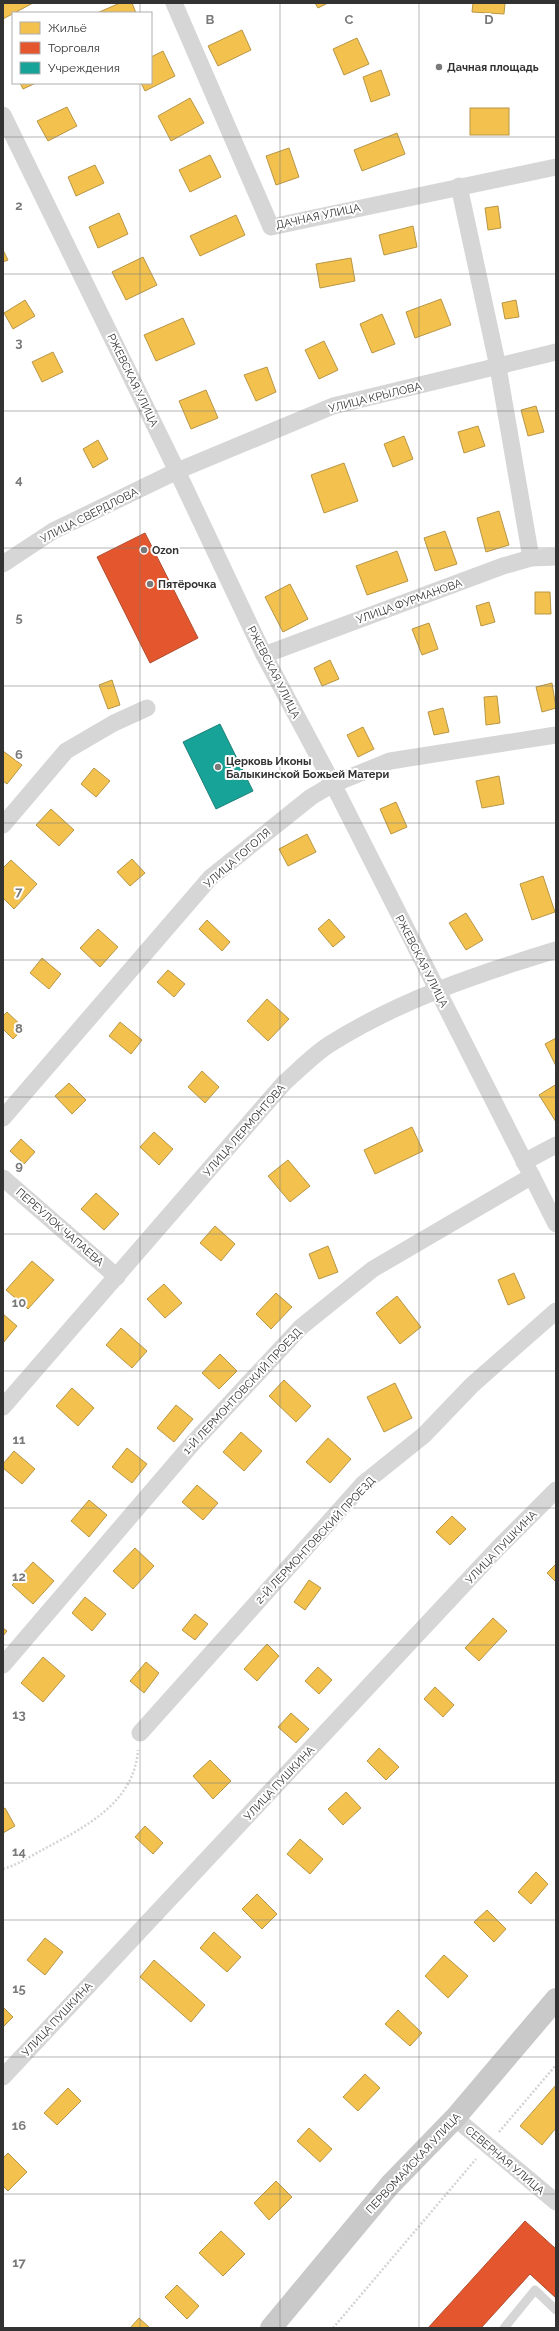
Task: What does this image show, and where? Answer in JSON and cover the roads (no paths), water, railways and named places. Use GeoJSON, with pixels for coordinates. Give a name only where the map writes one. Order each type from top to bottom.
{"type":"FeatureCollection","features":[{"type":"Feature","properties":{"kind":"main road","name":"ПЕРВОМАЙСКАЯ УЛИЦА"},"geometry":{"type":"LineString","coordinates":[[271,2328],[390,2185],[455,2118],[556,1999]]}},
{"type":"Feature","properties":{"kind":"street","name":"ДАЧНАЯ УЛИЦА"},"geometry":{"type":"LineString","coordinates":[[174,3],[271,227],[459,186],[556,167]]}},
{"type":"Feature","properties":{"kind":"street","name":"РЖЕВСКАЯ УЛИЦА"},"geometry":{"type":"LineString","coordinates":[[3,115],[177,471],[264,655],[333,784],[556,1224]]}},
{"type":"Feature","properties":{"kind":"street"},"geometry":{"type":"LineString","coordinates":[[459,186],[498,367],[531,558]]}},
{"type":"Feature","properties":{"kind":"street","name":"УЛИЦА КРЫЛОВА"},"geometry":{"type":"LineString","coordinates":[[177,471],[333,406],[556,352]]}},
{"type":"Feature","properties":{"kind":"street","name":"УЛИЦА СВЕРДЛОВА"},"geometry":{"type":"LineString","coordinates":[[3,564],[54,531],[177,471]]}},
{"type":"Feature","properties":{"kind":"street","name":"УЛИЦА ФУРМАНОВА"},"geometry":{"type":"LineString","coordinates":[[264,655],[503,566],[531,558],[556,557]]}},
{"type":"Feature","properties":{"kind":"street"},"geometry":{"type":"LineString","coordinates":[[3,825],[66,751],[114,722],[147,708]]}},
{"type":"Feature","properties":{"kind":"street","name":"УЛИЦА ГОГОЛЯ"},"geometry":{"type":"LineString","coordinates":[[3,1118],[210,878],[311,797],[333,784],[390,761],[556,735]]}},
{"type":"Feature","properties":{"kind":"street","name":"УЛИЦА ЛЕРМОНТОВА"},"geometry":{"type":"LineString","coordinates":[[3,1407],[118,1277],[284,1083],[329,1044],[387,1012],[436,989],[556,950]]}},
{"type":"Feature","properties":{"kind":"street","name":"1-Й ЛЕРМОНТОВСКИЙ ПРОЕЗД"},"geometry":{"type":"LineString","coordinates":[[3,1665],[193,1443],[301,1327],[373,1269],[528,1169],[556,1145]]}},
{"type":"Feature","properties":{"kind":"street","name":"ПЕРЕУЛОК ЧАПАЕВА"},"geometry":{"type":"LineString","coordinates":[[3,1178],[118,1277]]}},
{"type":"Feature","properties":{"kind":"street","name":"2-Й ЛЕРМОНТОВСКИЙ ПРОЕЗД"},"geometry":{"type":"LineString","coordinates":[[140,1733],[363,1484],[424,1435],[472,1385],[556,1311]]}},
{"type":"Feature","properties":{"kind":"street","name":"УЛИЦА ПУШКИНА"},"geometry":{"type":"LineString","coordinates":[[3,2078],[493,1553],[556,1490]]}},
{"type":"Feature","properties":{"kind":"street","name":"СЕВЕРНАЯ УЛИЦА"},"geometry":{"type":"LineString","coordinates":[[455,2118],[556,2202]]}},
{"type":"Feature","properties":{"kind":"lane"},"geometry":{"type":"LineString","coordinates":[[504,2328],[535,2290],[556,2310]]}},
{"type":"Feature","properties":{"kind":"place","name":"Дачная площадь"},"geometry":{"type":"Point","coordinates":[439,67]}},
{"type":"Feature","properties":{"kind":"place","name":"Ozon"},"geometry":{"type":"Point","coordinates":[144,550]}},
{"type":"Feature","properties":{"kind":"place","name":"Пятёрочка"},"geometry":{"type":"Point","coordinates":[150,584]}},
{"type":"Feature","properties":{"kind":"place","name":"Церковь Иконы Балыкинской Божьей Матери"},"geometry":{"type":"Point","coordinates":[218,767]}}]}
